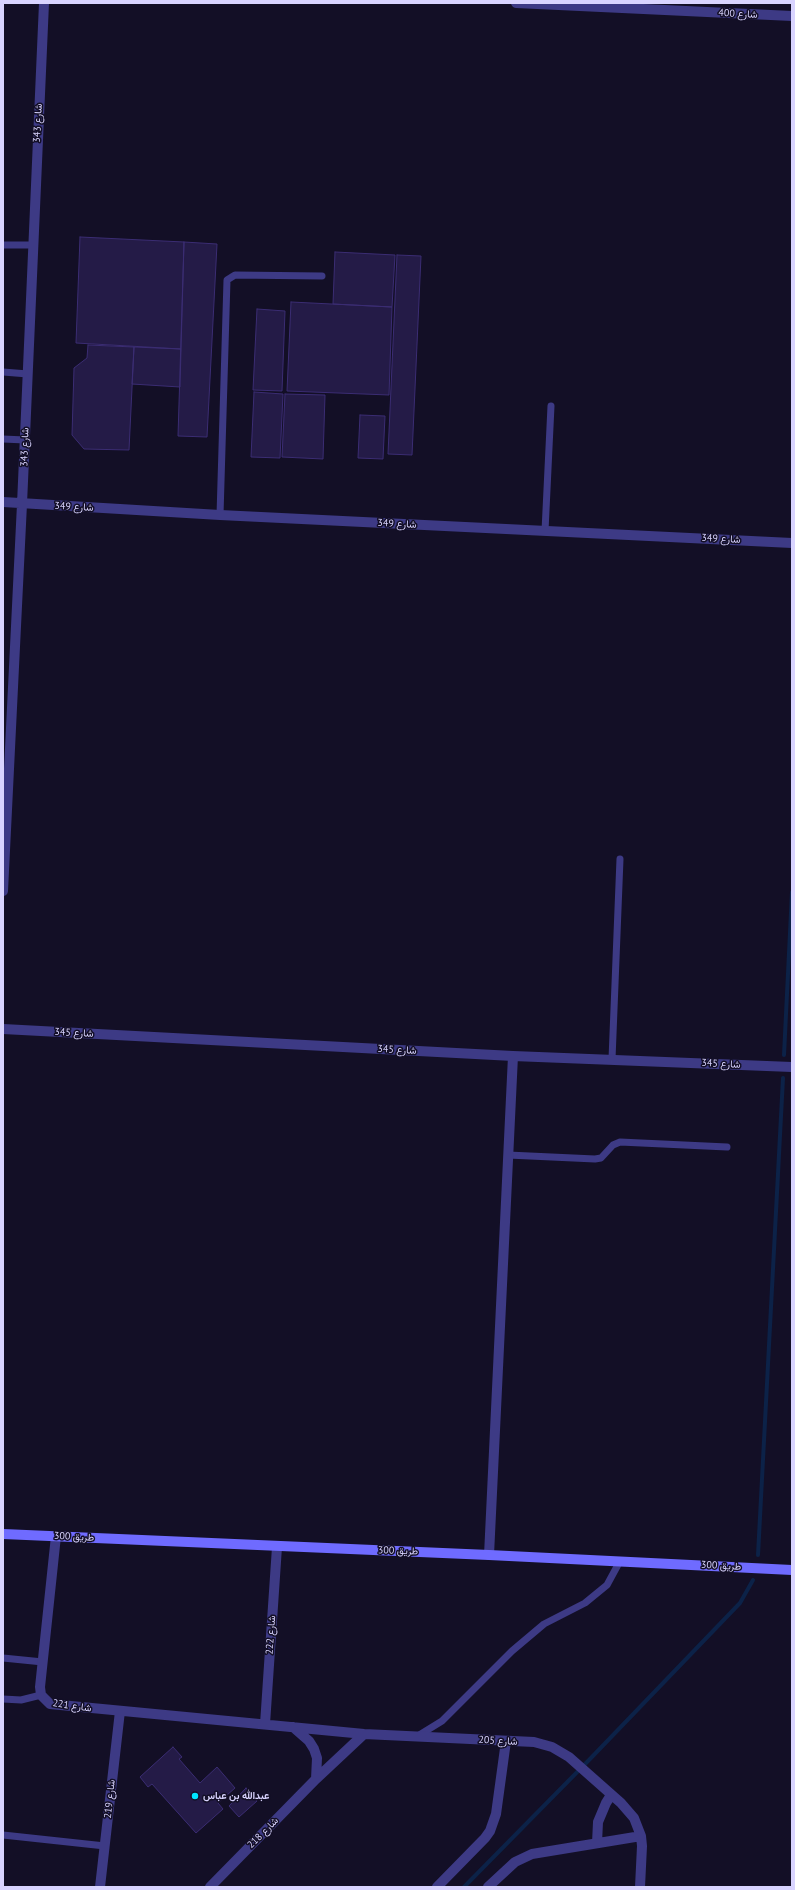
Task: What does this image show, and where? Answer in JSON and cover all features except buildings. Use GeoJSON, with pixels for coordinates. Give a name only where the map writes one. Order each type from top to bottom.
{"type":"FeatureCollection","features":[{"type":"Feature","properties":{"kind":"main road","name":"طريق 300"},"geometry":{"type":"LineString","coordinates":[[3,1534],[490,1555],[792,1570]]}},
{"type":"Feature","properties":{"kind":"street","name":"شارع 343"},"geometry":{"type":"LineString","coordinates":[[3,891],[44,3]]}},
{"type":"Feature","properties":{"kind":"street","name":"شارع 400"},"geometry":{"type":"LineString","coordinates":[[516,3],[564,4],[792,16]]}},
{"type":"Feature","properties":{"kind":"street","name":"شارع 349"},"geometry":{"type":"LineString","coordinates":[[3,502],[220,515],[792,543]]}},
{"type":"Feature","properties":{"kind":"street","name":"شارع 345"},"geometry":{"type":"LineString","coordinates":[[3,1029],[513,1056],[792,1067]]}},
{"type":"Feature","properties":{"kind":"street"},"geometry":{"type":"LineString","coordinates":[[490,1555],[513,1056]]}},
{"type":"Feature","properties":{"kind":"street","name":"شارع 221"},"geometry":{"type":"LineString","coordinates":[[56,1536],[40,1687],[41,1696],[46,1702],[54,1706],[265,1724]]}},
{"type":"Feature","properties":{"kind":"street","name":"شارع 222"},"geometry":{"type":"LineString","coordinates":[[265,1724],[278,1546]]}},
{"type":"Feature","properties":{"kind":"street","name":"شارع 219"},"geometry":{"type":"LineString","coordinates":[[100,1887],[120,1711]]}},
{"type":"Feature","properties":{"kind":"street","name":"شارع 205"},"geometry":{"type":"LineString","coordinates":[[265,1724],[364,1734],[542,1744],[557,1749],[590,1775],[628,1810],[634,1818],[641,1836],[640,1887]]}},
{"type":"Feature","properties":{"kind":"street"},"geometry":{"type":"LineString","coordinates":[[293,1727],[309,1741],[314,1749],[317,1764],[316,1780]]}},
{"type":"Feature","properties":{"kind":"street","name":"شارع 218"},"geometry":{"type":"LineString","coordinates":[[210,1887],[364,1734]]}},
{"type":"Feature","properties":{"kind":"street"},"geometry":{"type":"LineString","coordinates":[[437,1887],[490,1831],[496,1814],[506,1741]]}},
{"type":"Feature","properties":{"kind":"street"},"geometry":{"type":"LineString","coordinates":[[597,1843],[598,1822],[611,1795]]}},
{"type":"Feature","properties":{"kind":"street"},"geometry":{"type":"LineString","coordinates":[[488,1887],[506,1869],[523,1857],[541,1852],[641,1836]]}},
{"type":"Feature","properties":{"kind":"lane"},"geometry":{"type":"LineString","coordinates":[[3,245],[33,245]]}},
{"type":"Feature","properties":{"kind":"lane"},"geometry":{"type":"LineString","coordinates":[[220,515],[226,282],[229,277],[235,275],[322,276]]}},
{"type":"Feature","properties":{"kind":"lane"},"geometry":{"type":"LineString","coordinates":[[3,372],[28,374]]}},
{"type":"Feature","properties":{"kind":"lane"},"geometry":{"type":"LineString","coordinates":[[545,531],[551,406]]}},
{"type":"Feature","properties":{"kind":"lane"},"geometry":{"type":"LineString","coordinates":[[3,439],[25,440]]}},
{"type":"Feature","properties":{"kind":"lane"},"geometry":{"type":"LineString","coordinates":[[612,1059],[620,859]]}},
{"type":"Feature","properties":{"kind":"lane"},"geometry":{"type":"LineString","coordinates":[[508,1155],[595,1159],[601,1158],[613,1145],[620,1142],[728,1147]]}},
{"type":"Feature","properties":{"kind":"lane"},"geometry":{"type":"LineString","coordinates":[[416,1737],[442,1721],[512,1651],[544,1624],[585,1603],[607,1585],[620,1561]]}},
{"type":"Feature","properties":{"kind":"lane"},"geometry":{"type":"LineString","coordinates":[[3,1658],[43,1662]]}},
{"type":"Feature","properties":{"kind":"lane"},"geometry":{"type":"LineString","coordinates":[[3,1699],[21,1700],[41,1696]]}},
{"type":"Feature","properties":{"kind":"lane"},"geometry":{"type":"LineString","coordinates":[[3,1835],[105,1846]]}},
{"type":"Feature","properties":{"kind":"waterway"},"geometry":{"type":"LineString","coordinates":[[784,1055],[792,892]]}},
{"type":"Feature","properties":{"kind":"waterway"},"geometry":{"type":"LineString","coordinates":[[758,1555],[783,1078]]}},
{"type":"Feature","properties":{"kind":"waterway"},"geometry":{"type":"LineString","coordinates":[[464,1887],[740,1603],[753,1580]]}},
{"type":"Feature","properties":{"kind":"place","name":"عبدالله بن عباس"},"geometry":{"type":"Point","coordinates":[195,1796]}}]}
